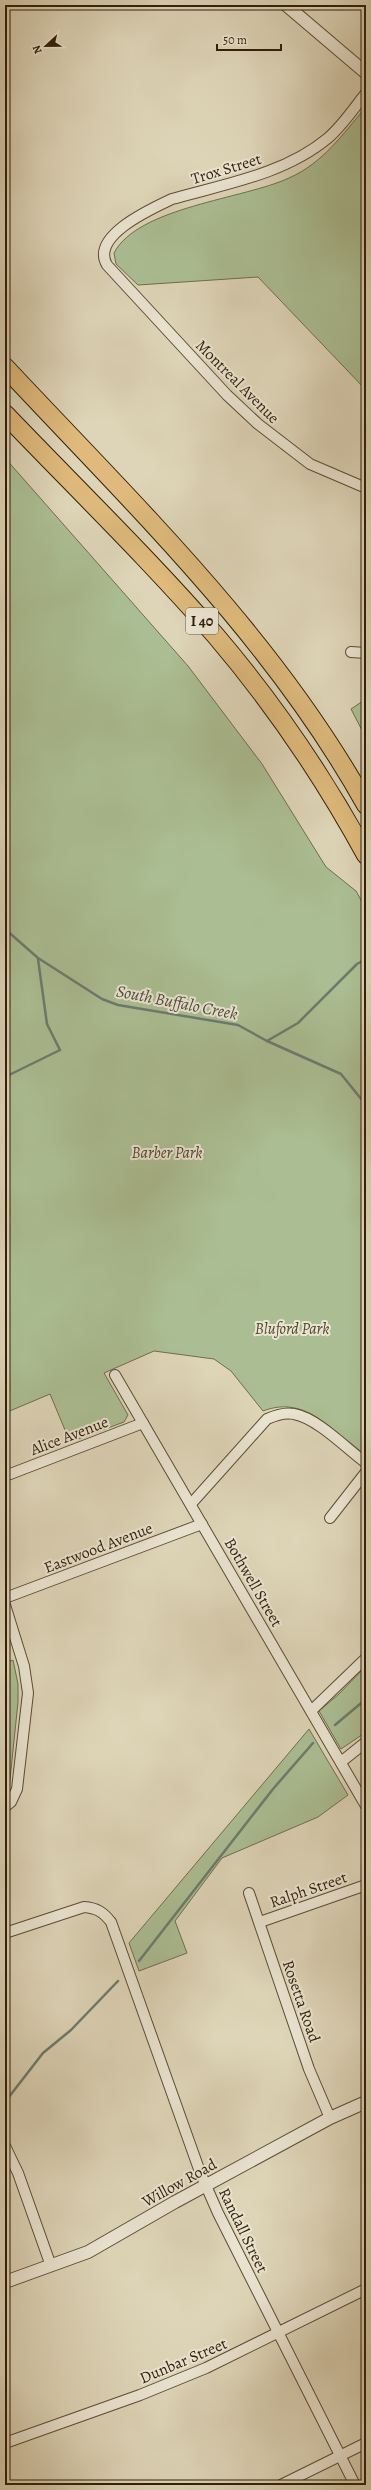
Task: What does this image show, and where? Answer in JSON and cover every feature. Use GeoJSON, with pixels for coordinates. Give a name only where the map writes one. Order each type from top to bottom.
{"type":"FeatureCollection","features":[{"type":"Feature","properties":{"kind":"highway","name":"I 40"},"geometry":{"type":"LineString","coordinates":[[5,367],[227,606],[313,722],[366,805]]}},
{"type":"Feature","properties":{"kind":"highway","name":"I 40"},"geometry":{"type":"LineString","coordinates":[[5,414],[216,636],[253,681],[289,733],[366,855]]}},
{"type":"Feature","properties":{"kind":"street"},"geometry":{"type":"LineString","coordinates":[[286,5],[366,73]]}},
{"type":"Feature","properties":{"kind":"street","name":"Trox Street"},"geometry":{"type":"LineString","coordinates":[[109,267],[103,256],[105,244],[138,217],[172,199],[293,161],[328,137],[366,93]]}},
{"type":"Feature","properties":{"kind":"street","name":"Montreal Avenue"},"geometry":{"type":"LineString","coordinates":[[109,267],[227,394],[258,424],[310,464],[366,488]]}},
{"type":"Feature","properties":{"kind":"street"},"geometry":{"type":"LineString","coordinates":[[350,652],[366,653]]}},
{"type":"Feature","properties":{"kind":"street","name":"Bothwell Street"},"geometry":{"type":"LineString","coordinates":[[115,1374],[366,1806]]}},
{"type":"Feature","properties":{"kind":"street"},"geometry":{"type":"LineString","coordinates":[[191,1504],[267,1419],[280,1414],[294,1414],[308,1419],[366,1464]]}},
{"type":"Feature","properties":{"kind":"street","name":"Alice Avenue"},"geometry":{"type":"LineString","coordinates":[[5,1476],[143,1423]]}},
{"type":"Feature","properties":{"kind":"street"},"geometry":{"type":"LineString","coordinates":[[330,1518],[366,1472]]}},
{"type":"Feature","properties":{"kind":"street","name":"Eastwood Avenue"},"geometry":{"type":"LineString","coordinates":[[5,1598],[202,1524]]}},
{"type":"Feature","properties":{"kind":"street"},"geometry":{"type":"LineString","coordinates":[[5,1605],[24,1666],[28,1693],[18,1789],[11,1802],[5,1807]]}},
{"type":"Feature","properties":{"kind":"street"},"geometry":{"type":"LineString","coordinates":[[311,1711],[366,1658]]}},
{"type":"Feature","properties":{"kind":"street"},"geometry":{"type":"LineString","coordinates":[[341,1762],[366,1742]]}},
{"type":"Feature","properties":{"kind":"street","name":"Ralph Street"},"geometry":{"type":"LineString","coordinates":[[260,1922],[366,1885]]}},
{"type":"Feature","properties":{"kind":"street","name":"Rosetta Road"},"geometry":{"type":"LineString","coordinates":[[249,1893],[309,2069],[330,2118]]}},
{"type":"Feature","properties":{"kind":"street","name":"Randall Street"},"geometry":{"type":"LineString","coordinates":[[5,1933],[73,1909],[93,1907],[103,1912],[116,1932],[206,2185],[339,2456],[355,2485]]}},
{"type":"Feature","properties":{"kind":"street","name":"Willow Road"},"geometry":{"type":"LineString","coordinates":[[5,2282],[88,2252],[206,2185],[330,2118],[366,2102]]}},
{"type":"Feature","properties":{"kind":"street"},"geometry":{"type":"LineString","coordinates":[[5,2146],[18,2173],[51,2266]]}},
{"type":"Feature","properties":{"kind":"street","name":"Dunbar Street"},"geometry":{"type":"LineString","coordinates":[[5,2443],[140,2395],[206,2368],[366,2289]]}},
{"type":"Feature","properties":{"kind":"street"},"geometry":{"type":"LineString","coordinates":[[281,2485],[366,2443]]}},
{"type":"Feature","properties":{"kind":"green space"},"geometry":{"type":"Polygon","coordinates":[[[366,107],[366,390],[258,277],[138,285],[116,264],[114,253],[127,237],[145,225],[194,206],[270,185],[301,172],[312,165],[340,138],[366,107]]]}},
{"type":"Feature","properties":{"kind":"green space"},"geometry":{"type":"Polygon","coordinates":[[[5,458],[188,666],[262,764],[326,867],[356,891],[366,909],[366,1457],[331,1427],[306,1412],[293,1408],[279,1407],[263,1411],[231,1371],[214,1359],[154,1351],[104,1373],[128,1415],[124,1422],[70,1442],[50,1394],[5,1413],[5,458]]]}},
{"type":"Feature","properties":{"kind":"green space"},"geometry":{"type":"Polygon","coordinates":[[[366,699],[366,738],[351,709],[366,699]]]}},
{"type":"Feature","properties":{"kind":"green space"},"geometry":{"type":"Polygon","coordinates":[[[13,1660],[18,1684],[18,1702],[9,1789],[5,1795],[5,1663],[13,1660]]]}},
{"type":"Feature","properties":{"kind":"green space"},"geometry":{"type":"Polygon","coordinates":[[[366,1666],[366,1732],[341,1749],[319,1711],[339,1694],[366,1666]]]}},
{"type":"Feature","properties":{"kind":"green space"},"geometry":{"type":"Polygon","coordinates":[[[309,1729],[348,1795],[318,1817],[222,1858],[175,1921],[187,1953],[139,1971],[129,1943],[309,1729]]]}},
{"type":"Feature","properties":{"kind":"waterway","name":"South Buffalo Creek"},"geometry":{"type":"LineString","coordinates":[[5,929],[38,958],[102,999],[118,1005],[238,1025],[267,1041],[341,1074],[366,1105]]}},
{"type":"Feature","properties":{"kind":"waterway"},"geometry":{"type":"LineString","coordinates":[[5,1077],[60,1050],[47,1024],[38,959]]}},
{"type":"Feature","properties":{"kind":"waterway"},"geometry":{"type":"LineString","coordinates":[[267,1041],[298,1023],[357,964],[366,959]]}},
{"type":"Feature","properties":{"kind":"waterway"},"geometry":{"type":"LineString","coordinates":[[335,1725],[366,1699]]}},
{"type":"Feature","properties":{"kind":"waterway"},"geometry":{"type":"LineString","coordinates":[[139,1961],[273,1789],[313,1743]]}},
{"type":"Feature","properties":{"kind":"waterway"},"geometry":{"type":"LineString","coordinates":[[5,2102],[43,2053],[71,2030],[118,1981]]}},
{"type":"Feature","properties":{"kind":"park label","name":"Barber Park"},"geometry":{"type":"Point","coordinates":[167,1152]}},
{"type":"Feature","properties":{"kind":"park label","name":"Bluford Park"},"geometry":{"type":"Point","coordinates":[292,1328]}}]}
